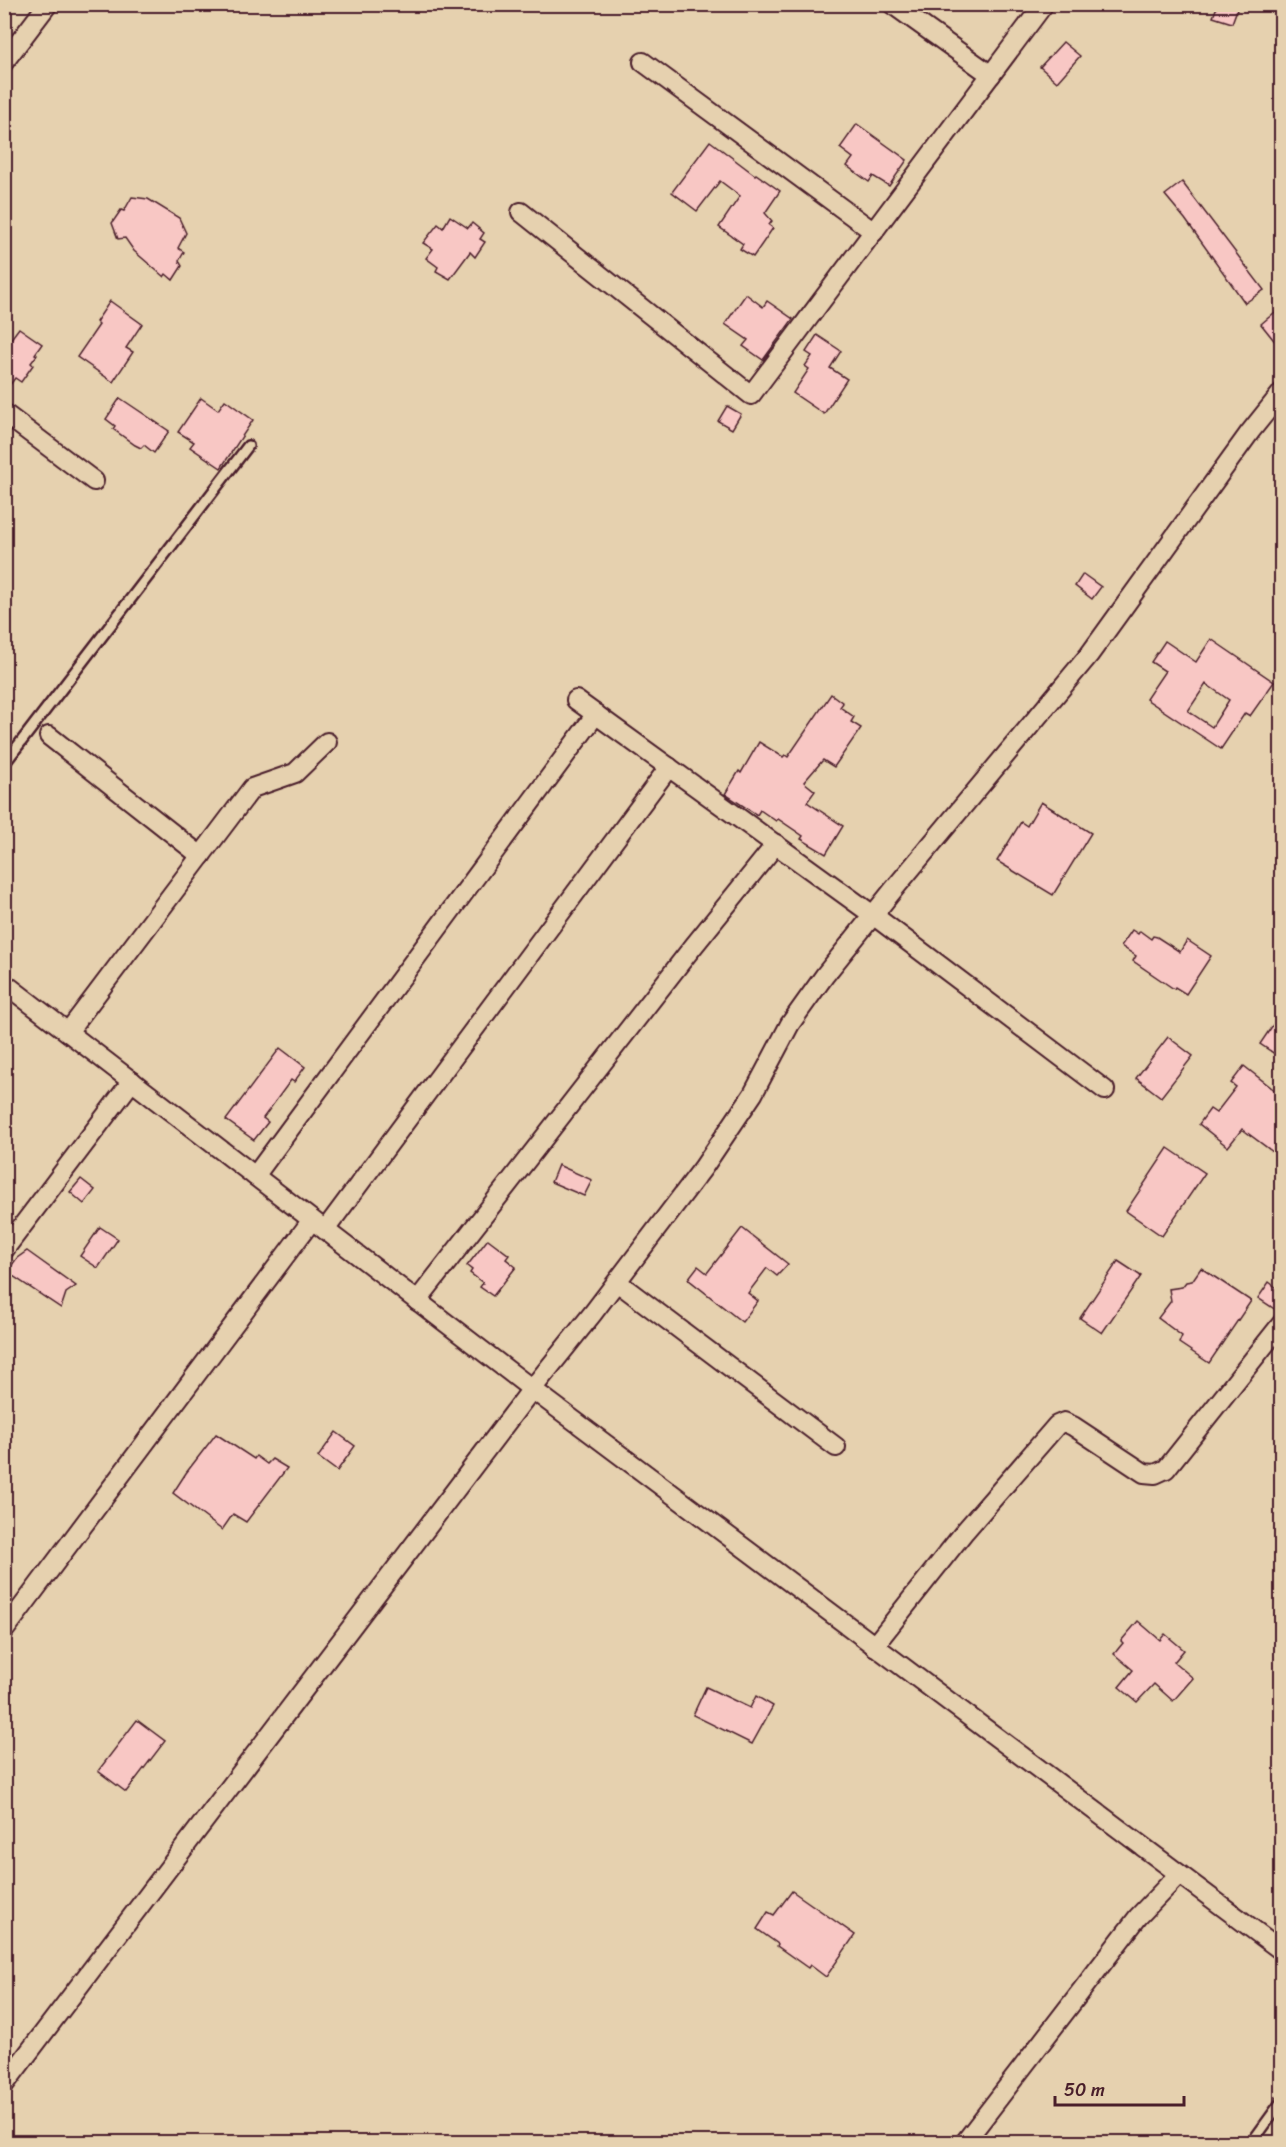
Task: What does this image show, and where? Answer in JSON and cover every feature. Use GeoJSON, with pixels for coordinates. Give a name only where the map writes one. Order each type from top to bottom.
{"type":"FeatureCollection","features":[{"type":"Feature","properties":{"kind":"street"},"geometry":{"type":"LineString","coordinates":[[4,62],[48,4]]}},
{"type":"Feature","properties":{"kind":"street"},"geometry":{"type":"LineString","coordinates":[[892,4],[991,75]]}},
{"type":"Feature","properties":{"kind":"street"},"geometry":{"type":"LineString","coordinates":[[521,212],[751,395],[1044,4]]}},
{"type":"Feature","properties":{"kind":"street"},"geometry":{"type":"LineString","coordinates":[[643,62],[874,232]]}},
{"type":"Feature","properties":{"kind":"street"},"geometry":{"type":"LineString","coordinates":[[4,2085],[532,1389],[617,1282],[728,1133],[753,1094],[790,1024],[825,975],[1089,655],[1281,392]]}},
{"type":"Feature","properties":{"kind":"street"},"geometry":{"type":"LineString","coordinates":[[4,413],[94,481]]}},
{"type":"Feature","properties":{"kind":"street"},"geometry":{"type":"LineString","coordinates":[[576,700],[873,915],[1105,1090]]}},
{"type":"Feature","properties":{"kind":"street"},"geometry":{"type":"LineString","coordinates":[[255,1176],[596,714]]}},
{"type":"Feature","properties":{"kind":"street"},"geometry":{"type":"LineString","coordinates":[[49,736],[201,856]]}},
{"type":"Feature","properties":{"kind":"street"},"geometry":{"type":"LineString","coordinates":[[68,1032],[252,788],[295,773],[327,742]]}},
{"type":"Feature","properties":{"kind":"street"},"geometry":{"type":"LineString","coordinates":[[4,1631],[669,767]]}},
{"type":"Feature","properties":{"kind":"street"},"geometry":{"type":"LineString","coordinates":[[417,1301],[681,962],[776,844]]}},
{"type":"Feature","properties":{"kind":"street"},"geometry":{"type":"LineString","coordinates":[[4,984],[532,1389],[1281,1952]]}},
{"type":"Feature","properties":{"kind":"street"},"geometry":{"type":"LineString","coordinates":[[4,1250],[132,1082]]}},
{"type":"Feature","properties":{"kind":"street"},"geometry":{"type":"LineString","coordinates":[[617,1282],[836,1447]]}},
{"type":"Feature","properties":{"kind":"street"},"geometry":{"type":"LineString","coordinates":[[874,1646],[965,1531],[1057,1425],[1064,1422],[1073,1426],[1144,1473],[1155,1474],[1166,1469],[1281,1323]]}},
{"type":"Feature","properties":{"kind":"street"},"geometry":{"type":"LineString","coordinates":[[965,2142],[1138,1917],[1179,1874]]}},
{"type":"Feature","properties":{"kind":"lane"},"geometry":{"type":"LineString","coordinates":[[4,764],[248,446]]}},
{"type":"Feature","properties":{"kind":"lane"},"geometry":{"type":"LineString","coordinates":[[1255,2142],[1253,2141],[1281,2101]]}},
{"type":"Feature","properties":{"kind":"building"},"geometry":{"type":"Polygon","coordinates":[[[1218,4],[1239,4],[1232,23],[1213,17],[1218,4]]]}},
{"type":"Feature","properties":{"kind":"building"},"geometry":{"type":"Polygon","coordinates":[[[1063,42],[1080,56],[1057,82],[1040,67],[1063,42]]]}},
{"type":"Feature","properties":{"kind":"building"},"geometry":{"type":"Polygon","coordinates":[[[857,124],[907,160],[889,186],[873,176],[869,182],[847,166],[853,158],[840,148],[857,124]]]}},
{"type":"Feature","properties":{"kind":"building"},"geometry":{"type":"Polygon","coordinates":[[[710,141],[780,191],[765,213],[772,221],[769,225],[773,228],[753,257],[740,249],[743,244],[719,227],[740,196],[720,181],[697,211],[672,192],[710,141]]]}},
{"type":"Feature","properties":{"kind":"building"},"geometry":{"type":"Polygon","coordinates":[[[1182,182],[1264,290],[1245,303],[1165,195],[1182,182]]]}},
{"type":"Feature","properties":{"kind":"building"},"geometry":{"type":"Polygon","coordinates":[[[132,197],[148,199],[179,218],[186,233],[178,248],[184,252],[179,261],[182,266],[173,280],[166,274],[164,277],[134,251],[125,238],[118,239],[112,223],[121,210],[124,211],[132,197]]]}},
{"type":"Feature","properties":{"kind":"building"},"geometry":{"type":"Polygon","coordinates":[[[450,216],[468,228],[472,223],[484,233],[480,239],[485,242],[475,257],[470,252],[450,279],[436,271],[438,267],[426,258],[433,249],[423,243],[438,224],[443,228],[450,216]]]}},
{"type":"Feature","properties":{"kind":"building"},"geometry":{"type":"Polygon","coordinates":[[[746,294],[763,307],[767,301],[793,319],[763,360],[743,346],[748,340],[725,324],[746,294]]]}},
{"type":"Feature","properties":{"kind":"building"},"geometry":{"type":"Polygon","coordinates":[[[110,301],[142,324],[126,348],[133,352],[113,382],[77,357],[99,325],[96,322],[110,301]]]}},
{"type":"Feature","properties":{"kind":"building"},"geometry":{"type":"Polygon","coordinates":[[[1281,307],[1281,349],[1261,324],[1281,307]]]}},
{"type":"Feature","properties":{"kind":"building"},"geometry":{"type":"Polygon","coordinates":[[[19,328],[42,344],[31,363],[33,365],[21,382],[15,378],[4,393],[4,348],[19,328]]]}},
{"type":"Feature","properties":{"kind":"building"},"geometry":{"type":"Polygon","coordinates":[[[817,335],[841,351],[830,368],[847,379],[824,414],[793,393],[809,369],[805,366],[812,356],[806,352],[817,335]]]}},
{"type":"Feature","properties":{"kind":"building"},"geometry":{"type":"Polygon","coordinates":[[[120,398],[169,431],[154,453],[144,445],[141,448],[135,445],[113,429],[115,426],[106,419],[120,398]]]}},
{"type":"Feature","properties":{"kind":"building"},"geometry":{"type":"Polygon","coordinates":[[[201,398],[218,410],[225,400],[253,420],[221,468],[190,447],[194,442],[178,432],[201,398]]]}},
{"type":"Feature","properties":{"kind":"building"},"geometry":{"type":"Polygon","coordinates":[[[727,406],[741,414],[732,429],[718,421],[727,406]]]}},
{"type":"Feature","properties":{"kind":"building"},"geometry":{"type":"Polygon","coordinates":[[[1083,574],[1101,587],[1092,599],[1075,586],[1083,574]]]}},
{"type":"Feature","properties":{"kind":"building"},"geometry":{"type":"Polygon","coordinates":[[[1211,639],[1274,682],[1250,716],[1245,713],[1221,749],[1146,699],[1165,671],[1151,662],[1165,641],[1196,662],[1211,639]],[[1206,684],[1188,711],[1212,727],[1229,700],[1206,684]]]}},
{"type":"Feature","properties":{"kind":"building"},"geometry":{"type":"Polygon","coordinates":[[[831,694],[843,703],[840,707],[854,717],[851,722],[861,728],[834,767],[823,760],[804,782],[815,791],[807,802],[843,826],[826,854],[801,839],[803,836],[778,819],[776,821],[760,810],[757,815],[725,794],[739,771],[741,773],[759,742],[783,757],[785,755],[788,757],[831,694]]]}},
{"type":"Feature","properties":{"kind":"building"},"geometry":{"type":"Polygon","coordinates":[[[1041,802],[1091,833],[1053,895],[997,861],[1021,822],[1027,826],[1041,802]]]}},
{"type":"Feature","properties":{"kind":"building"},"geometry":{"type":"Polygon","coordinates":[[[1132,930],[1138,934],[1140,931],[1151,939],[1153,936],[1157,937],[1180,952],[1187,940],[1211,956],[1186,994],[1175,987],[1174,989],[1133,961],[1136,956],[1121,946],[1132,930]]]}},
{"type":"Feature","properties":{"kind":"building"},"geometry":{"type":"Polygon","coordinates":[[[1281,1013],[1281,1058],[1260,1044],[1281,1013]]]}},
{"type":"Feature","properties":{"kind":"building"},"geometry":{"type":"Polygon","coordinates":[[[1168,1037],[1193,1056],[1161,1097],[1136,1078],[1168,1037]]]}},
{"type":"Feature","properties":{"kind":"building"},"geometry":{"type":"Polygon","coordinates":[[[280,1048],[305,1067],[294,1082],[291,1080],[263,1118],[268,1122],[254,1140],[226,1120],[280,1048]]]}},
{"type":"Feature","properties":{"kind":"building"},"geometry":{"type":"Polygon","coordinates":[[[1244,1066],[1281,1095],[1281,1158],[1242,1129],[1228,1147],[1199,1124],[1210,1109],[1216,1113],[1236,1087],[1231,1083],[1244,1066]]]}},
{"type":"Feature","properties":{"kind":"building"},"geometry":{"type":"Polygon","coordinates":[[[1168,1148],[1205,1173],[1162,1236],[1126,1211],[1168,1148]]]}},
{"type":"Feature","properties":{"kind":"building"},"geometry":{"type":"Polygon","coordinates":[[[558,1165],[592,1180],[584,1196],[551,1182],[558,1165]]]}},
{"type":"Feature","properties":{"kind":"building"},"geometry":{"type":"Polygon","coordinates":[[[81,1179],[95,1190],[84,1204],[70,1192],[81,1179]]]}},
{"type":"Feature","properties":{"kind":"building"},"geometry":{"type":"Polygon","coordinates":[[[100,1227],[118,1239],[98,1268],[80,1256],[100,1227]]]}},
{"type":"Feature","properties":{"kind":"building"},"geometry":{"type":"Polygon","coordinates":[[[742,1228],[788,1264],[777,1276],[767,1268],[748,1293],[758,1301],[742,1322],[688,1279],[698,1266],[707,1273],[742,1228]]]}},
{"type":"Feature","properties":{"kind":"building"},"geometry":{"type":"Polygon","coordinates":[[[488,1239],[509,1255],[506,1259],[516,1267],[493,1296],[480,1287],[483,1283],[470,1273],[472,1270],[467,1266],[488,1239]]]}},
{"type":"Feature","properties":{"kind":"building"},"geometry":{"type":"Polygon","coordinates":[[[27,1251],[76,1286],[66,1293],[61,1308],[7,1272],[17,1258],[27,1251]]]}},
{"type":"Feature","properties":{"kind":"building"},"geometry":{"type":"Polygon","coordinates":[[[1118,1261],[1141,1276],[1102,1333],[1080,1318],[1118,1261]]]}},
{"type":"Feature","properties":{"kind":"building"},"geometry":{"type":"Polygon","coordinates":[[[1201,1268],[1251,1301],[1209,1363],[1179,1343],[1182,1336],[1158,1318],[1171,1301],[1169,1289],[1182,1287],[1186,1282],[1192,1281],[1201,1268]]]}},
{"type":"Feature","properties":{"kind":"building"},"geometry":{"type":"Polygon","coordinates":[[[1269,1282],[1281,1291],[1281,1312],[1258,1298],[1269,1282]]]}},
{"type":"Feature","properties":{"kind":"building"},"geometry":{"type":"Polygon","coordinates":[[[336,1432],[355,1446],[337,1471],[318,1457],[336,1432]]]}},
{"type":"Feature","properties":{"kind":"building"},"geometry":{"type":"Polygon","coordinates":[[[216,1434],[254,1459],[256,1456],[267,1464],[272,1459],[287,1468],[246,1522],[233,1514],[222,1530],[173,1493],[216,1434]]]}},
{"type":"Feature","properties":{"kind":"building"},"geometry":{"type":"Polygon","coordinates":[[[1138,1621],[1160,1640],[1165,1634],[1184,1650],[1174,1662],[1193,1678],[1173,1701],[1154,1684],[1137,1702],[1119,1687],[1133,1670],[1114,1654],[1123,1643],[1121,1641],[1138,1621]]]}},
{"type":"Feature","properties":{"kind":"building"},"geometry":{"type":"Polygon","coordinates":[[[706,1687],[750,1708],[756,1696],[773,1706],[752,1744],[693,1715],[706,1687]]]}},
{"type":"Feature","properties":{"kind":"building"},"geometry":{"type":"Polygon","coordinates":[[[137,1720],[165,1741],[126,1792],[98,1771],[137,1720]]]}},
{"type":"Feature","properties":{"kind":"building"},"geometry":{"type":"Polygon","coordinates":[[[792,1891],[855,1935],[826,1977],[810,1965],[808,1968],[757,1929],[768,1912],[774,1915],[792,1891]]]}}]}
